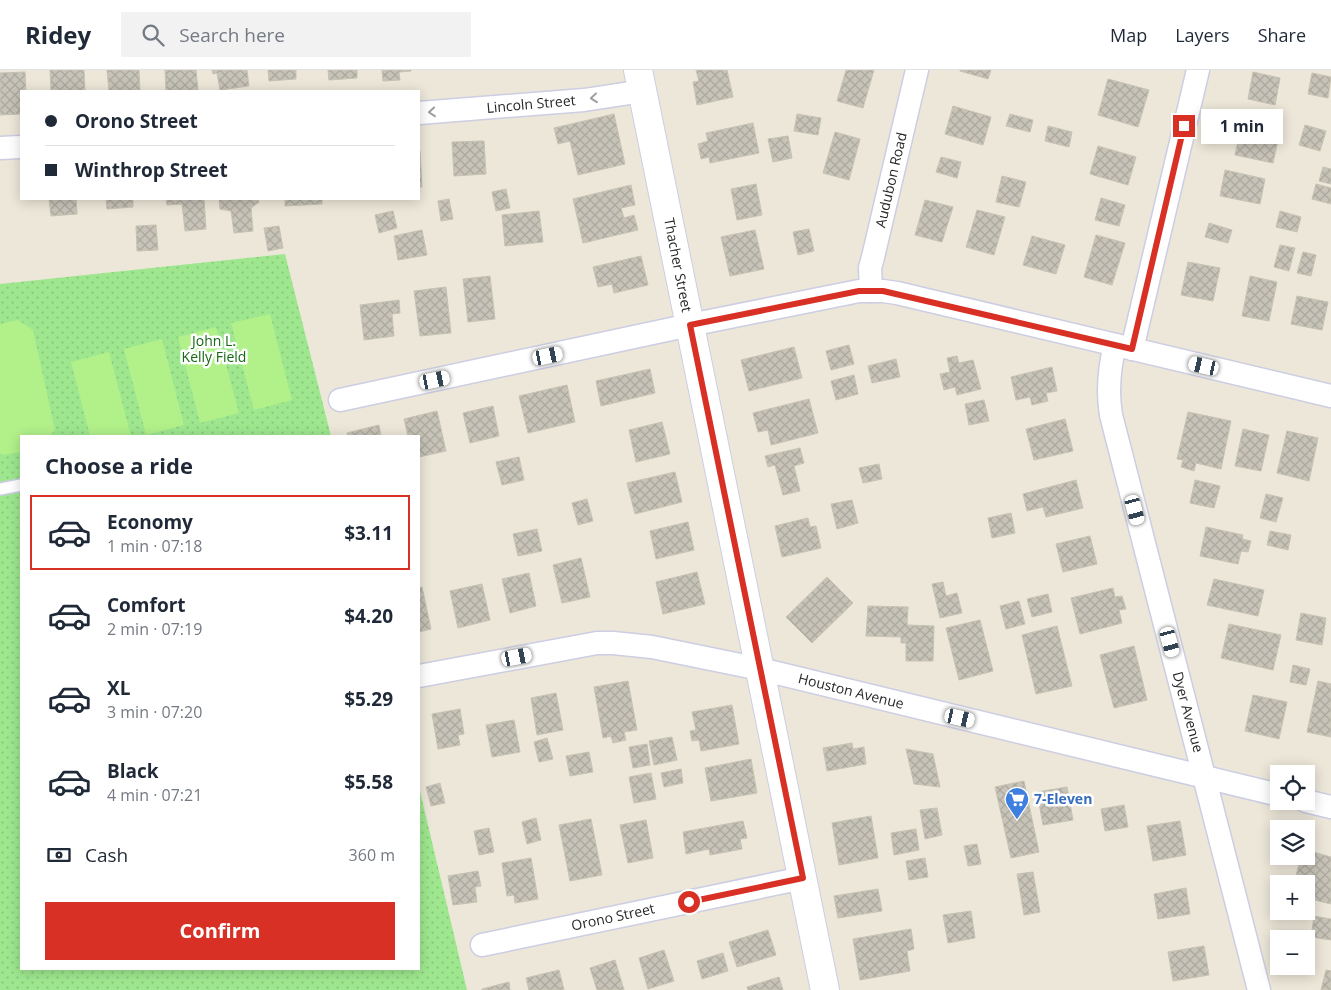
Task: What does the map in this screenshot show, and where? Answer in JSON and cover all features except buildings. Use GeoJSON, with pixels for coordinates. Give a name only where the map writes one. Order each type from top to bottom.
{"type":"FeatureCollection","features":[{"type":"Feature","properties":{"kind":"street","name":"Audubon Road"},"geometry":{"type":"LineString","coordinates":[[871,291],[870,268],[917,70]]}},
{"type":"Feature","properties":{"kind":"street","name":"Dyer Avenue"},"geometry":{"type":"LineString","coordinates":[[1198,70],[1124,347],[1109,374],[1108,389],[1111,415],[1259,990]]}},
{"type":"Feature","properties":{"kind":"street","name":"Lincoln Street"},"geometry":{"type":"LineString","coordinates":[[420,114],[584,100],[640,81]]}},
{"type":"Feature","properties":{"kind":"street","name":"Thacher Street"},"geometry":{"type":"LineString","coordinates":[[640,81],[826,990]]}},
{"type":"Feature","properties":{"kind":"street"},"geometry":{"type":"LineString","coordinates":[[0,148],[20,147]]}},
{"type":"Feature","properties":{"kind":"street"},"geometry":{"type":"LineString","coordinates":[[340,400],[859,291],[897,294],[1331,396]]}},
{"type":"Feature","properties":{"kind":"street","name":"Houston Avenue"},"geometry":{"type":"LineString","coordinates":[[420,676],[576,646],[613,643],[652,646],[760,669],[1270,793]]}},
{"type":"Feature","properties":{"kind":"street"},"geometry":{"type":"LineString","coordinates":[[1315,803],[1331,807]]}},
{"type":"Feature","properties":{"kind":"street","name":"Orono Street"},"geometry":{"type":"LineString","coordinates":[[482,945],[803,878]]}},
{"type":"Feature","properties":{"kind":"lane"},"geometry":{"type":"LineString","coordinates":[[0,489],[20,485]]}},
{"type":"Feature","properties":{"kind":"green space","name":"John L. Kelly Field"},"geometry":{"type":"Polygon","coordinates":[[[285,254],[331,435],[20,435],[20,970],[420,970],[420,791],[467,990],[0,990],[0,284],[285,254]]]}},
{"type":"Feature","properties":{"kind":"green space"},"geometry":{"type":"Polygon","coordinates":[[[270,314],[292,400],[254,410],[231,323],[270,314]]]}},
{"type":"Feature","properties":{"kind":"green space"},"geometry":{"type":"Polygon","coordinates":[[[18,320],[33,330],[55,430],[51,435],[20,435],[20,452],[3,455],[0,453],[0,324],[18,320]]]}},
{"type":"Feature","properties":{"kind":"green space"},"geometry":{"type":"Polygon","coordinates":[[[216,327],[239,413],[200,423],[178,337],[216,327]]]}},
{"type":"Feature","properties":{"kind":"green space"},"geometry":{"type":"Polygon","coordinates":[[[162,339],[184,425],[146,435],[124,349],[162,339]]]}},
{"type":"Feature","properties":{"kind":"green space"},"geometry":{"type":"Polygon","coordinates":[[[109,352],[131,435],[90,435],[71,362],[109,352]]]}},
{"type":"Feature","properties":{"kind":"place","name":"7-Eleven"},"geometry":{"type":"Point","coordinates":[1017,820]}},
{"type":"Feature","properties":{"kind":"route"},"geometry":{"type":"LineString","coordinates":[[689,902],[803,878],[690,325],[859,291],[883,291],[1132,349],[1184,126]]}}]}
